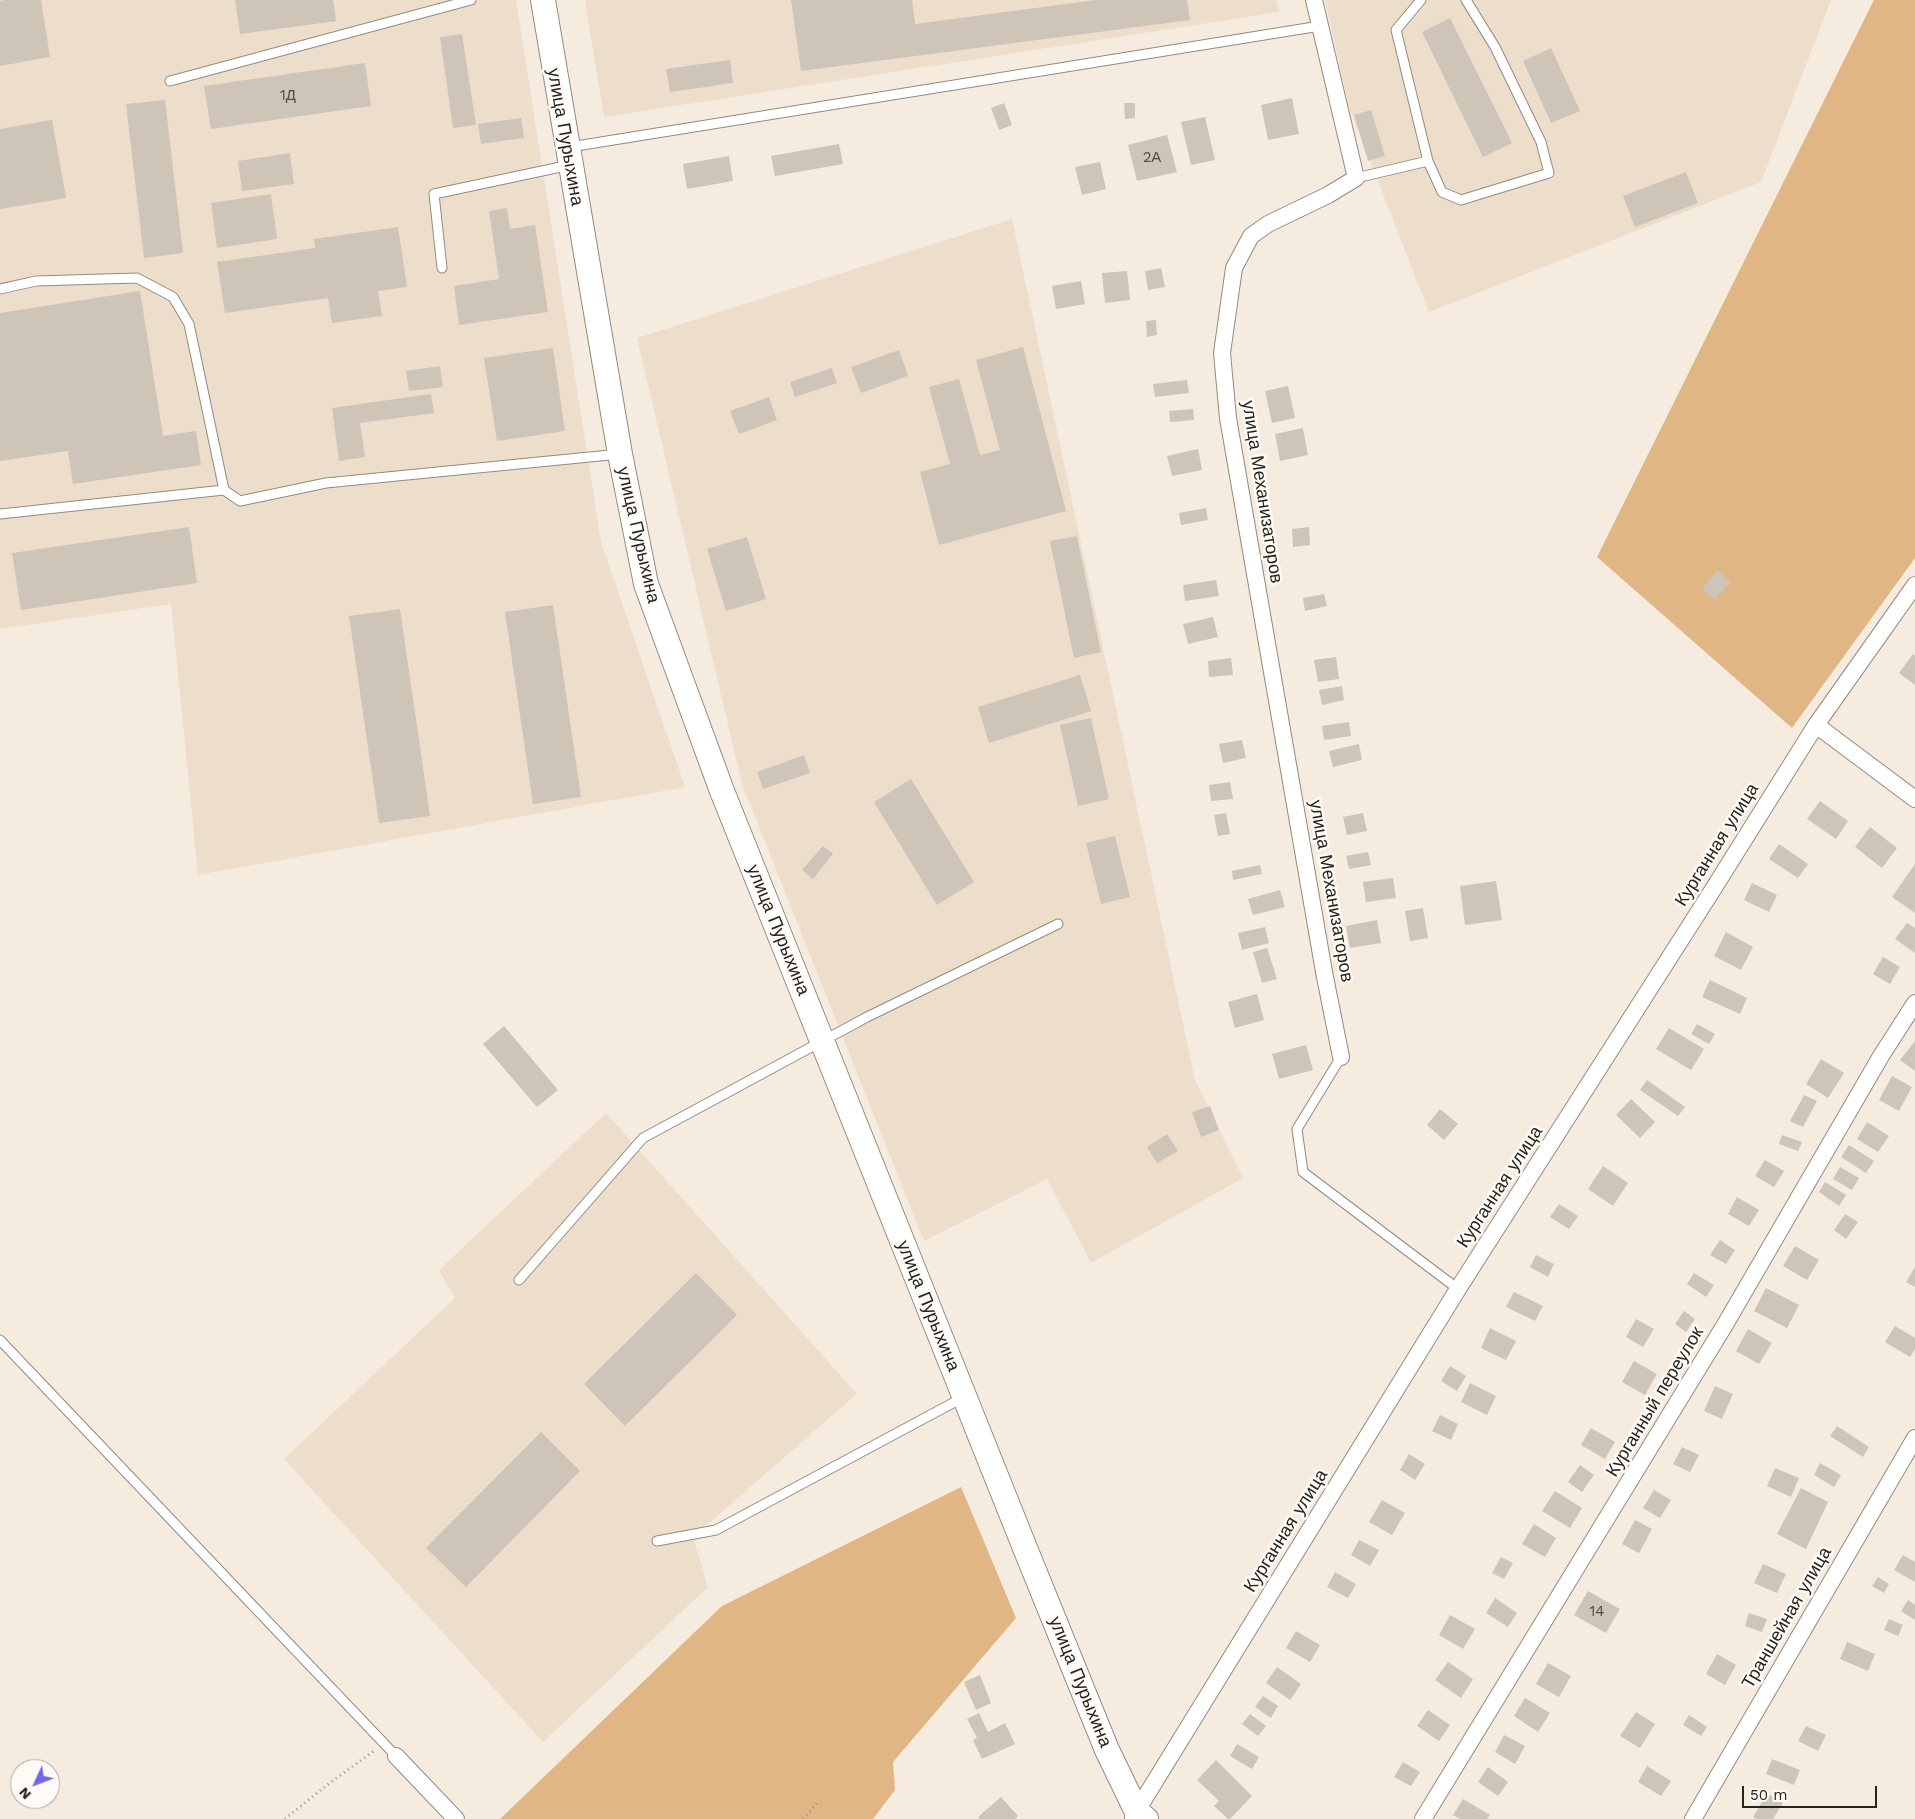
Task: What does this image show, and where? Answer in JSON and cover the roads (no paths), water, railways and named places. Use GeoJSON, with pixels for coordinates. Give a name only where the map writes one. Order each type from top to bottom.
{"type":"FeatureCollection","features":[{"type":"Feature","properties":{"kind":"street","name":"улица Пурыхина"},"geometry":{"type":"LineString","coordinates":[[543,0],[568,157],[620,454],[646,584],[722,791],[1107,1750],[1138,1817]]}},
{"type":"Feature","properties":{"kind":"street"},"geometry":{"type":"LineString","coordinates":[[1314,0],[1356,178]]}},
{"type":"Feature","properties":{"kind":"street","name":"улица Механизаторов"},"geometry":{"type":"LineString","coordinates":[[1341,1056],[1322,962],[1232,437],[1222,353],[1234,268],[1251,236],[1268,224],[1328,195],[1356,178]]}},
{"type":"Feature","properties":{"kind":"street","name":"Курганная улица"},"geometry":{"type":"LineString","coordinates":[[1138,1817],[1458,1289],[1816,725],[1915,585]]}},
{"type":"Feature","properties":{"kind":"street"},"geometry":{"type":"LineString","coordinates":[[1816,725],[1915,799]]}},
{"type":"Feature","properties":{"kind":"street","name":"Курганный переулок"},"geometry":{"type":"LineString","coordinates":[[1423,1819],[1726,1323],[1881,1056],[1915,1003]]}},
{"type":"Feature","properties":{"kind":"street","name":"Траншейная улица"},"geometry":{"type":"LineString","coordinates":[[1693,1819],[1915,1438]]}},
{"type":"Feature","properties":{"kind":"street"},"geometry":{"type":"LineString","coordinates":[[390,1750],[456,1819]]}},
{"type":"Feature","properties":{"kind":"lane"},"geometry":{"type":"LineString","coordinates":[[170,81],[471,0]]}},
{"type":"Feature","properties":{"kind":"lane"},"geometry":{"type":"LineString","coordinates":[[1421,0],[1396,30],[1428,161],[1442,192],[1461,200],[1549,173],[1541,142],[1500,55],[1466,0]]}},
{"type":"Feature","properties":{"kind":"lane"},"geometry":{"type":"LineString","coordinates":[[442,268],[434,194],[568,157],[1320,26]]}},
{"type":"Feature","properties":{"kind":"lane"},"geometry":{"type":"LineString","coordinates":[[1356,178],[1428,161]]}},
{"type":"Feature","properties":{"kind":"lane"},"geometry":{"type":"LineString","coordinates":[[0,289],[36,281],[137,278],[173,297],[189,324],[224,490]]}},
{"type":"Feature","properties":{"kind":"lane"},"geometry":{"type":"LineString","coordinates":[[0,514],[224,490],[240,501],[326,483],[620,454]]}},
{"type":"Feature","properties":{"kind":"lane"},"geometry":{"type":"LineString","coordinates":[[519,1280],[643,1138],[867,1017],[1058,924]]}},
{"type":"Feature","properties":{"kind":"lane"},"geometry":{"type":"LineString","coordinates":[[1341,1056],[1297,1129],[1303,1172],[1458,1289]]}},
{"type":"Feature","properties":{"kind":"lane"},"geometry":{"type":"LineString","coordinates":[[0,1340],[390,1750]]}},
{"type":"Feature","properties":{"kind":"lane"},"geometry":{"type":"LineString","coordinates":[[657,1541],[716,1530],[964,1396]]}}]}
